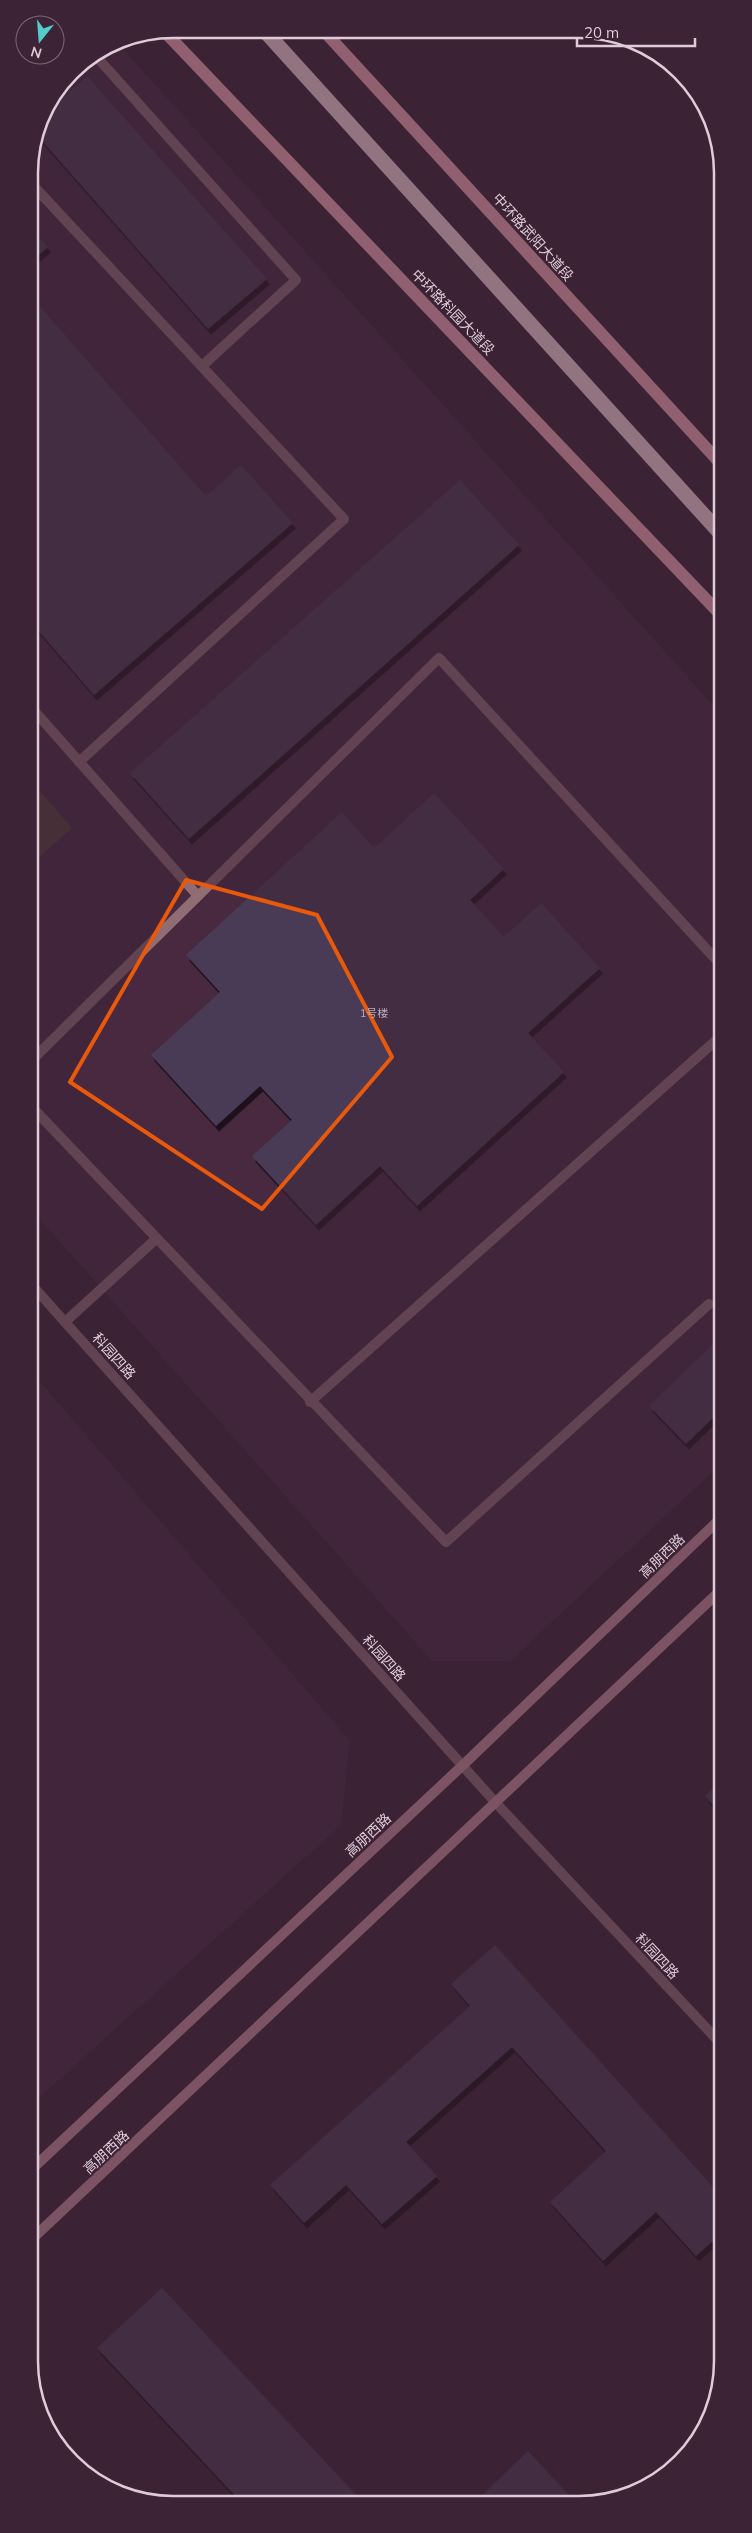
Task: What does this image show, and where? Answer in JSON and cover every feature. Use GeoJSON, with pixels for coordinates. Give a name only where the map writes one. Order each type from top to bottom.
{"type":"FeatureCollection","features":[{"type":"Feature","properties":{"kind":"highway"},"geometry":{"type":"LineString","coordinates":[[271,38],[714,526]]}},
{"type":"Feature","properties":{"kind":"main road","name":"中环路科园大道段"},"geometry":{"type":"LineString","coordinates":[[172,38],[714,608]]}},
{"type":"Feature","properties":{"kind":"main road","name":"中环路武阳大道段"},"geometry":{"type":"LineString","coordinates":[[331,38],[714,456]]}},
{"type":"Feature","properties":{"kind":"street"},"geometry":{"type":"LineString","coordinates":[[98,60],[296,280],[202,366]]}},
{"type":"Feature","properties":{"kind":"street"},"geometry":{"type":"LineString","coordinates":[[38,191],[344,519],[79,762]]}},
{"type":"Feature","properties":{"kind":"street"},"geometry":{"type":"LineString","coordinates":[[38,1054],[439,658],[714,957]]}},
{"type":"Feature","properties":{"kind":"street"},"geometry":{"type":"LineString","coordinates":[[38,715],[198,896]]}},
{"type":"Feature","properties":{"kind":"street"},"geometry":{"type":"LineString","coordinates":[[310,1402],[714,1042]]}},
{"type":"Feature","properties":{"kind":"street"},"geometry":{"type":"LineString","coordinates":[[38,1113],[310,1402],[446,1542],[708,1304]]}},
{"type":"Feature","properties":{"kind":"street"},"geometry":{"type":"LineString","coordinates":[[65,1322],[156,1238]]}},
{"type":"Feature","properties":{"kind":"street","name":"科园四路"},"geometry":{"type":"LineString","coordinates":[[37,1291],[462,1766],[714,2036]]}},
{"type":"Feature","properties":{"kind":"street","name":"高朋西路"},"geometry":{"type":"LineString","coordinates":[[37,2164],[462,1766],[714,1525]]}},
{"type":"Feature","properties":{"kind":"street","name":"高朋西路"},"geometry":{"type":"LineString","coordinates":[[37,2234],[714,1597]]}},
{"type":"Feature","properties":{"kind":"highlighted area"},"geometry":{"type":"Polygon","coordinates":[[[186,880],[317,915],[392,1057],[262,1209],[70,1082],[186,880]]]}},
{"type":"Feature","properties":{"kind":"shaded area"},"geometry":{"type":"Polygon","coordinates":[[[122,48],[714,706],[714,1470],[510,1661],[432,1661],[38,1216],[38,164],[42,138],[48,121],[60,98],[77,77],[90,65],[122,48]]]}},
{"type":"Feature","properties":{"kind":"shaded area"},"geometry":{"type":"Polygon","coordinates":[[[38,789],[72,828],[38,858],[38,789]]]}},
{"type":"Feature","properties":{"kind":"shaded area"},"geometry":{"type":"Polygon","coordinates":[[[37,1379],[350,1741],[341,1825],[37,2099],[37,1379]]]}},
{"type":"Feature","properties":{"kind":"building"},"geometry":{"type":"Polygon","coordinates":[[[87,76],[267,279],[208,329],[42,140],[48,121],[58,102],[87,76]]]}},
{"type":"Feature","properties":{"kind":"building"},"geometry":{"type":"Polygon","coordinates":[[[38,235],[48,247],[38,255],[38,235]]]}},
{"type":"Feature","properties":{"kind":"building"},"geometry":{"type":"Polygon","coordinates":[[[38,304],[206,496],[241,465],[293,523],[94,695],[38,630],[38,304]]]}},
{"type":"Feature","properties":{"kind":"building"},"geometry":{"type":"Polygon","coordinates":[[[460,480],[519,545],[189,839],[130,773],[460,480]]]}},
{"type":"Feature","properties":{"kind":"building"},"geometry":{"type":"Polygon","coordinates":[[[434,793],[504,869],[470,900],[504,937],[541,903],[600,968],[528,1033],[564,1072],[417,1206],[380,1166],[316,1225],[252,1156],[292,1120],[260,1086],[216,1126],[151,1055],[220,992],[186,955],[342,812],[374,848],[434,793]]]}},
{"type":"Feature","properties":{"kind":"building"},"geometry":{"type":"Polygon","coordinates":[[[714,1343],[714,1417],[686,1444],[649,1406],[714,1343]]]}},
{"type":"Feature","properties":{"kind":"building"},"geometry":{"type":"Polygon","coordinates":[[[714,1788],[714,1806],[705,1796],[714,1788]]]}},
{"type":"Feature","properties":{"kind":"building"},"geometry":{"type":"Polygon","coordinates":[[[495,1945],[714,2188],[714,2240],[696,2256],[656,2212],[603,2261],[550,2202],[606,2151],[512,2047],[406,2142],[437,2176],[382,2224],[346,2185],[304,2223],[270,2185],[470,2006],[451,1984],[495,1945]]]}},
{"type":"Feature","properties":{"kind":"building"},"geometry":{"type":"Polygon","coordinates":[[[162,2288],[357,2496],[235,2496],[97,2348],[162,2288]]]}},
{"type":"Feature","properties":{"kind":"building"},"geometry":{"type":"Polygon","coordinates":[[[528,2451],[569,2496],[481,2496],[528,2451]]]}}]}
